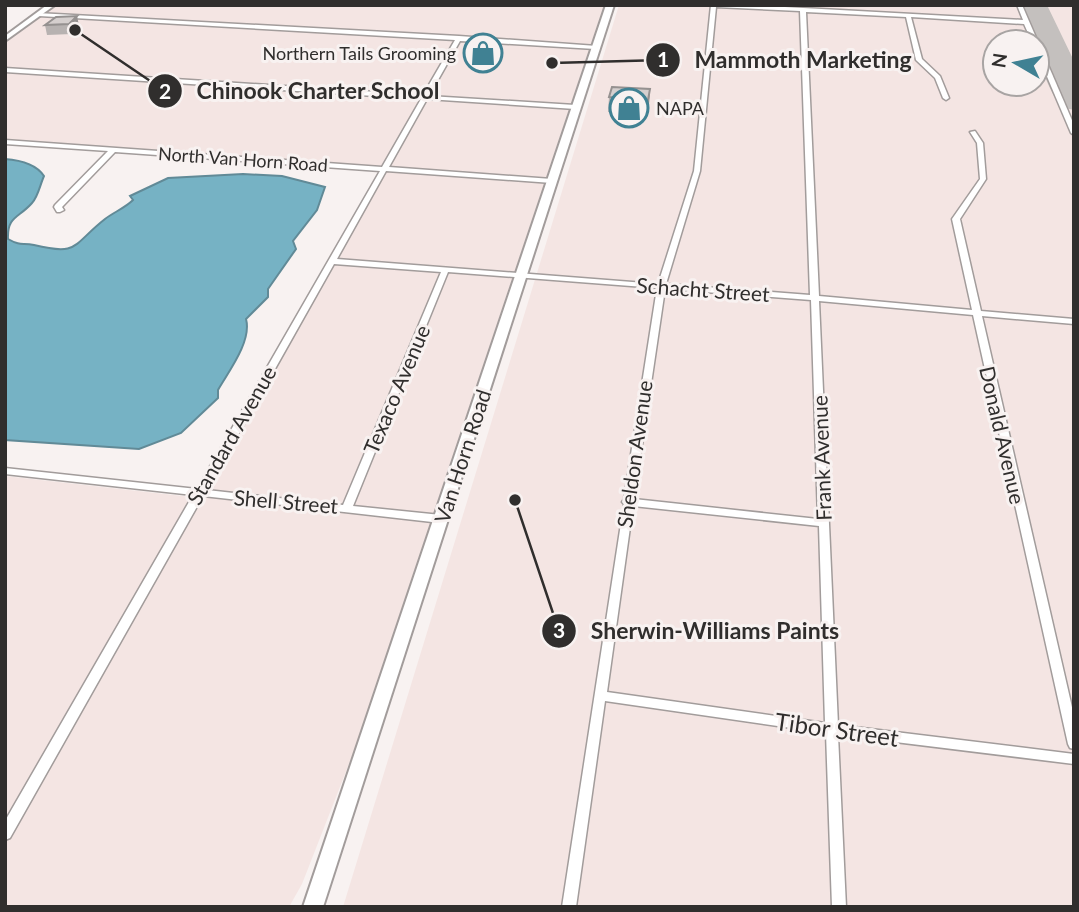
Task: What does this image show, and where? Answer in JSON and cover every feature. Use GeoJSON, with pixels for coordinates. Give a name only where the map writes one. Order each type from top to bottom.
{"type":"FeatureCollection","features":[{"type":"Feature","properties":{"kind":"main road","name":"Van Horn Road"},"geometry":{"type":"LineString","coordinates":[[313,907],[610,5]]}},
{"type":"Feature","properties":{"kind":"street"},"geometry":{"type":"LineString","coordinates":[[5,39],[52,5]]}},
{"type":"Feature","properties":{"kind":"street"},"geometry":{"type":"LineString","coordinates":[[714,5],[1026,22]]}},
{"type":"Feature","properties":{"kind":"street","name":"Sheldon Avenue"},"geometry":{"type":"LineString","coordinates":[[569,907],[661,286],[697,171],[714,5]]}},
{"type":"Feature","properties":{"kind":"street"},"geometry":{"type":"LineString","coordinates":[[1019,5],[1029,28]]}},
{"type":"Feature","properties":{"kind":"street","name":"Frank Avenue"},"geometry":{"type":"LineString","coordinates":[[803,10],[839,907]]}},
{"type":"Feature","properties":{"kind":"street"},"geometry":{"type":"LineString","coordinates":[[39,14],[596,47]]}},
{"type":"Feature","properties":{"kind":"street"},"geometry":{"type":"LineString","coordinates":[[908,16],[919,60],[938,77],[946,98]]}},
{"type":"Feature","properties":{"kind":"street","name":"Standard Avenue"},"geometry":{"type":"LineString","coordinates":[[5,834],[197,493],[459,38]]}},
{"type":"Feature","properties":{"kind":"street"},"geometry":{"type":"LineString","coordinates":[[5,70],[575,107]]}},
{"type":"Feature","properties":{"kind":"street"},"geometry":{"type":"LineString","coordinates":[[1051,79],[1074,133]]}},
{"type":"Feature","properties":{"kind":"street","name":"Donald Avenue"},"geometry":{"type":"LineString","coordinates":[[973,132],[980,143],[983,179],[956,219],[1074,744]]}},
{"type":"Feature","properties":{"kind":"street","name":"North Van Horn Road"},"geometry":{"type":"LineString","coordinates":[[5,142],[552,181]]}},
{"type":"Feature","properties":{"kind":"street"},"geometry":{"type":"LineString","coordinates":[[60,210],[58,207],[113,150]]}},
{"type":"Feature","properties":{"kind":"street","name":"Schacht Street"},"geometry":{"type":"LineString","coordinates":[[331,261],[815,298],[1074,322]]}},
{"type":"Feature","properties":{"kind":"street","name":"Texaco Avenue"},"geometry":{"type":"LineString","coordinates":[[347,507],[445,271]]}},
{"type":"Feature","properties":{"kind":"street","name":"Shell Street"},"geometry":{"type":"LineString","coordinates":[[5,471],[441,519]]}},
{"type":"Feature","properties":{"kind":"street"},"geometry":{"type":"LineString","coordinates":[[627,502],[824,523]]}},
{"type":"Feature","properties":{"kind":"street","name":"Tibor Street"},"geometry":{"type":"LineString","coordinates":[[601,696],[832,729],[1074,758]]}},
{"type":"Feature","properties":{"kind":"shaded area"},"geometry":{"type":"Polygon","coordinates":[[[55,5],[604,5],[354,751],[302,884],[289,907],[5,907],[5,476],[200,498],[388,168],[5,140],[5,40],[55,5]]]}},
{"type":"Feature","properties":{"kind":"shaded area"},"geometry":{"type":"Polygon","coordinates":[[[619,5],[1074,5],[1074,907],[343,907],[619,5]]]}},
{"type":"Feature","properties":{"kind":"water"},"geometry":{"type":"Polygon","coordinates":[[[5,159],[27,163],[44,176],[34,200],[12,221],[8,239],[19,244],[59,249],[74,246],[105,219],[133,200],[130,196],[168,178],[243,174],[282,176],[325,187],[317,210],[293,241],[296,249],[268,289],[268,297],[246,319],[243,346],[218,390],[218,398],[181,433],[139,449],[5,440],[5,159]]]}},
{"type":"Feature","properties":{"kind":"building"},"geometry":{"type":"Polygon","coordinates":[[[77,16],[69,24],[45,25],[56,17],[77,16]]]}},
{"type":"Feature","properties":{"kind":"building"},"geometry":{"type":"Polygon","coordinates":[[[612,87],[650,89],[648,100],[609,97],[612,87]]]}},
{"type":"Feature","properties":{"kind":"runway"},"geometry":{"type":"LineString","coordinates":[[1031,5],[1074,99]]}},
{"type":"Feature","properties":{"kind":"place","name":"Chinook Charter School"},"geometry":{"type":"Point","coordinates":[75,30]}},
{"type":"Feature","properties":{"kind":"place","name":"Northern Tails Grooming"},"geometry":{"type":"Point","coordinates":[483,53]}},
{"type":"Feature","properties":{"kind":"place","name":"Mammoth Marketing"},"geometry":{"type":"Point","coordinates":[552,63]}},
{"type":"Feature","properties":{"kind":"place","name":"NAPA"},"geometry":{"type":"Point","coordinates":[629,108]}},
{"type":"Feature","properties":{"kind":"place","name":"Sherwin-Williams Paints"},"geometry":{"type":"Point","coordinates":[515,500]}}]}
